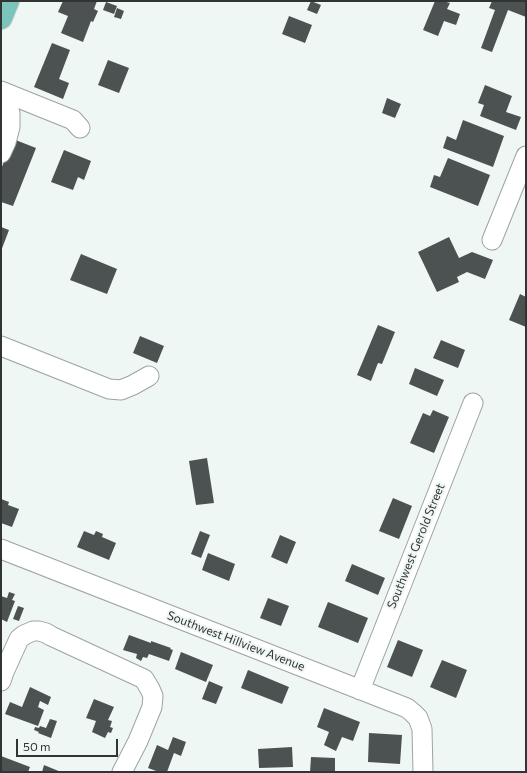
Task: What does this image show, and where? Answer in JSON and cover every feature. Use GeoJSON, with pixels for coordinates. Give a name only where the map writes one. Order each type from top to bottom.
{"type":"FeatureCollection","features":[{"type":"Feature","properties":{"kind":"main road"},"geometry":{"type":"LineString","coordinates":[[1,18],[8,1]]}},
{"type":"Feature","properties":{"kind":"street"},"geometry":{"type":"LineString","coordinates":[[1,91],[73,120],[80,128]]}},
{"type":"Feature","properties":{"kind":"street"},"geometry":{"type":"LineString","coordinates":[[1,91],[10,113],[10,128],[1,153]]}},
{"type":"Feature","properties":{"kind":"street"},"geometry":{"type":"LineString","coordinates":[[492,240],[526,156]]}},
{"type":"Feature","properties":{"kind":"street"},"geometry":{"type":"LineString","coordinates":[[1,346],[109,389],[120,390],[149,376]]}},
{"type":"Feature","properties":{"kind":"street","name":"Southwest Gerold Street"},"geometry":{"type":"LineString","coordinates":[[360,690],[473,404]]}},
{"type":"Feature","properties":{"kind":"street","name":"Southwest Hillview Avenue"},"geometry":{"type":"LineString","coordinates":[[1,549],[407,708],[418,718],[422,728],[423,772]]}},
{"type":"Feature","properties":{"kind":"street"},"geometry":{"type":"LineString","coordinates":[[1,681],[19,639],[33,631],[46,633],[144,679],[153,696],[152,707],[138,741],[122,772]]}},
{"type":"Feature","properties":{"kind":"building"},"geometry":{"type":"Polygon","coordinates":[[[63,1],[97,1],[94,9],[98,11],[93,22],[91,21],[83,42],[61,33],[68,16],[58,12],[63,1]]]}},
{"type":"Feature","properties":{"kind":"building"},"geometry":{"type":"Polygon","coordinates":[[[311,1],[321,5],[317,14],[307,10],[311,1]]]}},
{"type":"Feature","properties":{"kind":"building"},"geometry":{"type":"Polygon","coordinates":[[[435,1],[450,3],[447,9],[460,14],[456,25],[444,21],[438,36],[423,30],[435,1]]]}},
{"type":"Feature","properties":{"kind":"building"},"geometry":{"type":"Polygon","coordinates":[[[492,1],[526,1],[526,17],[508,10],[492,52],[481,48],[495,10],[489,8],[492,1]]]}},
{"type":"Feature","properties":{"kind":"building"},"geometry":{"type":"Polygon","coordinates":[[[106,2],[117,6],[114,14],[103,10],[106,2]]]}},
{"type":"Feature","properties":{"kind":"building"},"geometry":{"type":"Polygon","coordinates":[[[117,8],[124,11],[121,19],[114,17],[117,8]]]}},
{"type":"Feature","properties":{"kind":"building"},"geometry":{"type":"Polygon","coordinates":[[[289,16],[312,25],[305,43],[282,34],[289,16]]]}},
{"type":"Feature","properties":{"kind":"building"},"geometry":{"type":"Polygon","coordinates":[[[52,43],[70,50],[59,79],[69,83],[63,99],[34,87],[52,43]]]}},
{"type":"Feature","properties":{"kind":"building"},"geometry":{"type":"Polygon","coordinates":[[[108,60],[129,68],[119,93],[98,85],[108,60]]]}},
{"type":"Feature","properties":{"kind":"building"},"geometry":{"type":"Polygon","coordinates":[[[485,85],[512,96],[506,112],[521,117],[516,130],[480,116],[484,105],[478,103],[485,85]]]}},
{"type":"Feature","properties":{"kind":"building"},"geometry":{"type":"Polygon","coordinates":[[[387,98],[401,104],[395,118],[382,113],[387,98]]]}},
{"type":"Feature","properties":{"kind":"building"},"geometry":{"type":"Polygon","coordinates":[[[463,120],[504,136],[493,167],[443,148],[447,136],[456,140],[463,120]]]}},
{"type":"Feature","properties":{"kind":"building"},"geometry":{"type":"Polygon","coordinates":[[[13,139],[36,148],[13,206],[1,202],[1,169],[13,139]]]}},
{"type":"Feature","properties":{"kind":"building"},"geometry":{"type":"Polygon","coordinates":[[[64,150],[91,161],[84,180],[78,177],[73,190],[51,182],[64,150]]]}},
{"type":"Feature","properties":{"kind":"building"},"geometry":{"type":"Polygon","coordinates":[[[448,158],[490,175],[478,206],[430,187],[434,175],[440,177],[448,158]]]}},
{"type":"Feature","properties":{"kind":"building"},"geometry":{"type":"Polygon","coordinates":[[[1,227],[9,230],[1,251],[1,227]]]}},
{"type":"Feature","properties":{"kind":"building"},"geometry":{"type":"Polygon","coordinates":[[[449,237],[459,258],[472,252],[493,260],[485,279],[467,272],[457,277],[459,282],[437,292],[418,252],[449,237]]]}},
{"type":"Feature","properties":{"kind":"building"},"geometry":{"type":"Polygon","coordinates":[[[81,254],[117,269],[107,294],[70,280],[81,254]]]}},
{"type":"Feature","properties":{"kind":"building"},"geometry":{"type":"Polygon","coordinates":[[[520,294],[526,297],[526,327],[509,320],[520,294]]]}},
{"type":"Feature","properties":{"kind":"building"},"geometry":{"type":"Polygon","coordinates":[[[378,325],[395,332],[382,364],[378,363],[371,381],[357,375],[378,325]]]}},
{"type":"Feature","properties":{"kind":"building"},"geometry":{"type":"Polygon","coordinates":[[[140,336],[164,346],[157,363],[133,353],[140,336]]]}},
{"type":"Feature","properties":{"kind":"building"},"geometry":{"type":"Polygon","coordinates":[[[441,340],[465,350],[458,368],[433,358],[441,340]]]}},
{"type":"Feature","properties":{"kind":"building"},"geometry":{"type":"Polygon","coordinates":[[[415,368],[444,380],[437,396],[409,384],[415,368]]]}},
{"type":"Feature","properties":{"kind":"building"},"geometry":{"type":"Polygon","coordinates":[[[433,410],[449,417],[434,453],[410,443],[423,413],[430,416],[433,410]]]}},
{"type":"Feature","properties":{"kind":"building"},"geometry":{"type":"Polygon","coordinates":[[[207,458],[214,503],[196,505],[189,461],[207,458]]]}},
{"type":"Feature","properties":{"kind":"building"},"geometry":{"type":"Polygon","coordinates":[[[393,498],[412,506],[399,539],[379,531],[393,498]]]}},
{"type":"Feature","properties":{"kind":"building"},"geometry":{"type":"Polygon","coordinates":[[[1,499],[9,502],[8,505],[19,509],[12,527],[1,523],[1,499]]]}},
{"type":"Feature","properties":{"kind":"building"},"geometry":{"type":"Polygon","coordinates":[[[84,531],[94,535],[96,531],[103,534],[102,537],[116,543],[109,560],[77,547],[84,531]]]}},
{"type":"Feature","properties":{"kind":"building"},"geometry":{"type":"Polygon","coordinates":[[[200,531],[210,535],[201,558],[191,554],[200,531]]]}},
{"type":"Feature","properties":{"kind":"building"},"geometry":{"type":"Polygon","coordinates":[[[280,535],[296,542],[287,564],[271,557],[280,535]]]}},
{"type":"Feature","properties":{"kind":"building"},"geometry":{"type":"Polygon","coordinates":[[[208,553],[235,564],[229,581],[202,570],[208,553]]]}},
{"type":"Feature","properties":{"kind":"building"},"geometry":{"type":"Polygon","coordinates":[[[352,564],[385,578],[378,595],[345,581],[352,564]]]}},
{"type":"Feature","properties":{"kind":"building"},"geometry":{"type":"Polygon","coordinates":[[[9,592],[15,594],[12,600],[15,601],[7,622],[1,619],[1,596],[7,598],[9,592]]]}},
{"type":"Feature","properties":{"kind":"building"},"geometry":{"type":"Polygon","coordinates":[[[268,598],[289,606],[281,626],[260,618],[268,598]]]}},
{"type":"Feature","properties":{"kind":"building"},"geometry":{"type":"Polygon","coordinates":[[[328,602],[368,618],[358,643],[318,627],[328,602]]]}},
{"type":"Feature","properties":{"kind":"building"},"geometry":{"type":"Polygon","coordinates":[[[18,606],[24,608],[19,621],[13,619],[18,606]]]}},
{"type":"Feature","properties":{"kind":"building"},"geometry":{"type":"Polygon","coordinates":[[[129,635],[171,648],[170,649],[173,650],[169,661],[149,654],[147,658],[143,657],[141,661],[136,658],[137,654],[123,650],[129,635]]]}},
{"type":"Feature","properties":{"kind":"building"},"geometry":{"type":"Polygon","coordinates":[[[398,640],[423,650],[412,677],[387,667],[398,640]]]}},
{"type":"Feature","properties":{"kind":"building"},"geometry":{"type":"Polygon","coordinates":[[[181,652],[213,665],[206,682],[175,669],[181,652]]]}},
{"type":"Feature","properties":{"kind":"building"},"geometry":{"type":"Polygon","coordinates":[[[442,660],[467,670],[456,698],[430,687],[442,660]]]}},
{"type":"Feature","properties":{"kind":"building"},"geometry":{"type":"Polygon","coordinates":[[[248,670],[289,687],[282,704],[241,688],[248,670]]]}},
{"type":"Feature","properties":{"kind":"building"},"geometry":{"type":"Polygon","coordinates":[[[209,681],[223,687],[216,704],[202,699],[209,681]]]}},
{"type":"Feature","properties":{"kind":"building"},"geometry":{"type":"Polygon","coordinates":[[[30,687],[51,697],[48,705],[40,701],[38,707],[44,710],[38,726],[5,714],[10,702],[22,707],[30,687]]]}},
{"type":"Feature","properties":{"kind":"building"},"geometry":{"type":"Polygon","coordinates":[[[94,699],[114,707],[108,720],[112,721],[110,727],[113,728],[111,733],[108,732],[105,738],[92,732],[96,721],[86,718],[94,699]]]}},
{"type":"Feature","properties":{"kind":"building"},"geometry":{"type":"Polygon","coordinates":[[[324,708],[360,722],[353,741],[342,737],[336,751],[324,745],[329,732],[317,727],[324,708]]]}},
{"type":"Feature","properties":{"kind":"building"},"geometry":{"type":"Polygon","coordinates":[[[50,719],[57,721],[51,738],[34,730],[35,727],[39,728],[40,726],[46,728],[50,719]]]}},
{"type":"Feature","properties":{"kind":"building"},"geometry":{"type":"Polygon","coordinates":[[[369,733],[402,735],[400,764],[368,762],[369,733]]]}},
{"type":"Feature","properties":{"kind":"building"},"geometry":{"type":"Polygon","coordinates":[[[173,737],[186,742],[181,756],[174,753],[167,772],[159,772],[148,768],[157,745],[168,750],[173,737]]]}},
{"type":"Feature","properties":{"kind":"building"},"geometry":{"type":"Polygon","coordinates":[[[292,747],[293,767],[259,768],[258,749],[292,747]]]}},
{"type":"Feature","properties":{"kind":"building"},"geometry":{"type":"Polygon","coordinates":[[[1,756],[30,767],[28,772],[1,772],[1,756]]]}},
{"type":"Feature","properties":{"kind":"building"},"geometry":{"type":"Polygon","coordinates":[[[311,757],[335,758],[335,772],[310,772],[311,757]]]}},
{"type":"Feature","properties":{"kind":"building"},"geometry":{"type":"Polygon","coordinates":[[[44,765],[61,772],[42,772],[44,765]]]}}]}
